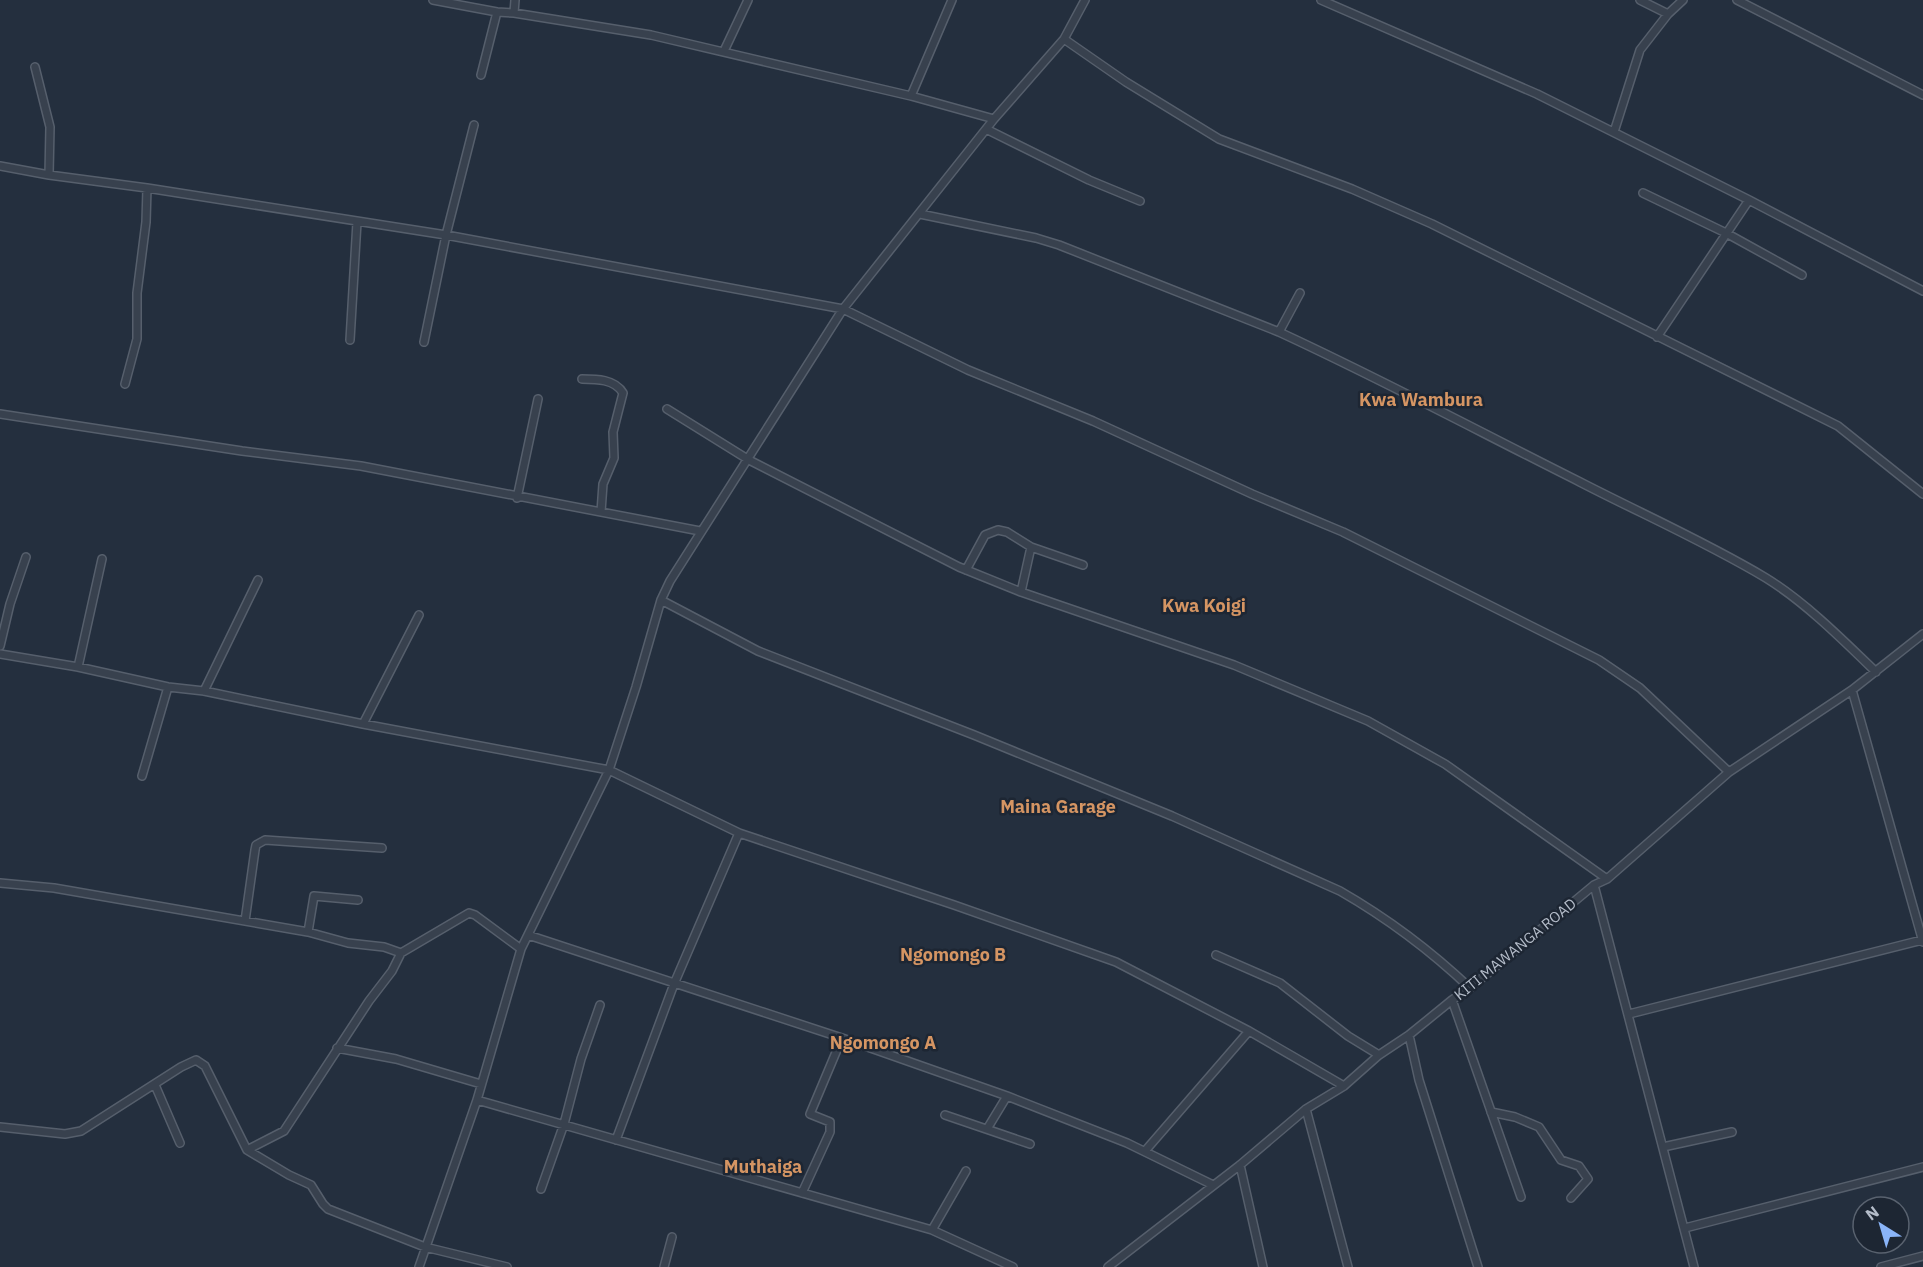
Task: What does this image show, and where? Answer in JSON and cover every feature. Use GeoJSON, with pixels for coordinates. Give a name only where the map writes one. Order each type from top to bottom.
{"type":"FeatureCollection","features":[{"type":"Feature","properties":{"kind":"street"},"geometry":{"type":"LineString","coordinates":[[434,0],[497,12],[651,35],[911,96],[994,119]]}},
{"type":"Feature","properties":{"kind":"street"},"geometry":{"type":"LineString","coordinates":[[514,13],[516,0]]}},
{"type":"Feature","properties":{"kind":"street"},"geometry":{"type":"LineString","coordinates":[[723,51],[748,0]]}},
{"type":"Feature","properties":{"kind":"street"},"geometry":{"type":"LineString","coordinates":[[911,96],[952,0]]}},
{"type":"Feature","properties":{"kind":"street"},"geometry":{"type":"LineString","coordinates":[[419,1267],[477,1101],[521,949],[609,770],[661,600],[670,581],[843,309],[994,119],[1064,39],[1085,0]]}},
{"type":"Feature","properties":{"kind":"street"},"geometry":{"type":"LineString","coordinates":[[1321,0],[1537,94],[1749,200],[1923,291]]}},
{"type":"Feature","properties":{"kind":"street"},"geometry":{"type":"LineString","coordinates":[[1640,0],[1668,14]]}},
{"type":"Feature","properties":{"kind":"street"},"geometry":{"type":"LineString","coordinates":[[1614,132],[1640,50],[1668,14],[1683,0]]}},
{"type":"Feature","properties":{"kind":"street"},"geometry":{"type":"LineString","coordinates":[[1737,0],[1923,95]]}},
{"type":"Feature","properties":{"kind":"street"},"geometry":{"type":"LineString","coordinates":[[481,75],[497,12]]}},
{"type":"Feature","properties":{"kind":"street"},"geometry":{"type":"LineString","coordinates":[[1064,39],[1126,82],[1219,139],[1352,189],[1432,224],[1838,426],[1923,494]]}},
{"type":"Feature","properties":{"kind":"street"},"geometry":{"type":"LineString","coordinates":[[35,67],[50,127],[50,175]]}},
{"type":"Feature","properties":{"kind":"street"},"geometry":{"type":"LineString","coordinates":[[424,342],[446,235],[474,125]]}},
{"type":"Feature","properties":{"kind":"street"},"geometry":{"type":"LineString","coordinates":[[986,129],[1089,180],[1140,201]]}},
{"type":"Feature","properties":{"kind":"street"},"geometry":{"type":"LineString","coordinates":[[0,166],[446,235],[843,309],[968,370],[1093,421],[1252,494],[1343,532],[1599,660],[1648,696],[1729,772]]}},
{"type":"Feature","properties":{"kind":"street"},"geometry":{"type":"LineString","coordinates":[[125,384],[137,333],[137,293],[146,222],[147,188]]}},
{"type":"Feature","properties":{"kind":"street"},"geometry":{"type":"LineString","coordinates":[[1643,194],[1726,233],[1802,275]]}},
{"type":"Feature","properties":{"kind":"street"},"geometry":{"type":"LineString","coordinates":[[1657,337],[1749,200]]}},
{"type":"Feature","properties":{"kind":"street"},"geometry":{"type":"LineString","coordinates":[[920,214],[1044,240],[1279,332],[1356,367],[1432,408],[1685,534],[1768,579],[1825,623],[1876,672]]}},
{"type":"Feature","properties":{"kind":"street"},"geometry":{"type":"LineString","coordinates":[[350,340],[357,222]]}},
{"type":"Feature","properties":{"kind":"street"},"geometry":{"type":"LineString","coordinates":[[1279,332],[1300,293]]}},
{"type":"Feature","properties":{"kind":"street"},"geometry":{"type":"LineString","coordinates":[[582,379],[610,382],[620,388],[623,393],[613,432],[614,458],[603,484],[600,500],[601,512]]}},
{"type":"Feature","properties":{"kind":"street"},"geometry":{"type":"LineString","coordinates":[[517,498],[538,399]]}},
{"type":"Feature","properties":{"kind":"street"},"geometry":{"type":"LineString","coordinates":[[667,409],[749,460],[966,570],[1021,592],[1234,666],[1368,722],[1445,764],[1606,879]]}},
{"type":"Feature","properties":{"kind":"street"},"geometry":{"type":"LineString","coordinates":[[0,414],[242,452],[361,466],[517,498],[700,531]]}},
{"type":"Feature","properties":{"kind":"street"},"geometry":{"type":"LineString","coordinates":[[966,570],[985,535],[998,530],[1007,532],[1031,547],[1083,565]]}},
{"type":"Feature","properties":{"kind":"street"},"geometry":{"type":"LineString","coordinates":[[1021,592],[1031,547]]}},
{"type":"Feature","properties":{"kind":"street"},"geometry":{"type":"LineString","coordinates":[[0,646],[10,604],[26,557]]}},
{"type":"Feature","properties":{"kind":"street"},"geometry":{"type":"LineString","coordinates":[[78,667],[102,559]]}},
{"type":"Feature","properties":{"kind":"street"},"geometry":{"type":"LineString","coordinates":[[204,691],[258,580]]}},
{"type":"Feature","properties":{"kind":"street"},"geometry":{"type":"LineString","coordinates":[[661,600],[758,651],[974,735],[1161,812],[1340,891],[1362,903],[1436,956],[1470,988]]}},
{"type":"Feature","properties":{"kind":"street"},"geometry":{"type":"LineString","coordinates":[[363,724],[419,615]]}},
{"type":"Feature","properties":{"kind":"street","name":"KITI MAWANGA ROAD"},"geometry":{"type":"LineString","coordinates":[[1112,1266],[1306,1110],[1344,1086],[1379,1055],[1470,988],[1594,885],[1606,879],[1729,772],[1852,690],[1923,634]]}},
{"type":"Feature","properties":{"kind":"street"},"geometry":{"type":"LineString","coordinates":[[0,654],[78,667],[168,687],[204,691],[363,724],[609,770],[739,833],[954,904],[1116,962],[1249,1031],[1344,1086]]}},
{"type":"Feature","properties":{"kind":"street"},"geometry":{"type":"LineString","coordinates":[[142,776],[168,687]]}},
{"type":"Feature","properties":{"kind":"street"},"geometry":{"type":"LineString","coordinates":[[1629,1014],[1923,941],[1852,690]]}},
{"type":"Feature","properties":{"kind":"street"},"geometry":{"type":"LineString","coordinates":[[616,1140],[674,984],[739,833]]}},
{"type":"Feature","properties":{"kind":"street"},"geometry":{"type":"LineString","coordinates":[[244,921],[255,850],[260,842],[265,840],[382,848]]}},
{"type":"Feature","properties":{"kind":"street"},"geometry":{"type":"LineString","coordinates":[[0,884],[54,888],[308,932],[348,943],[384,947],[401,953]]}},
{"type":"Feature","properties":{"kind":"street"},"geometry":{"type":"LineString","coordinates":[[1594,885],[1694,1267]]}},
{"type":"Feature","properties":{"kind":"street"},"geometry":{"type":"LineString","coordinates":[[308,932],[315,896],[358,900]]}},
{"type":"Feature","properties":{"kind":"street"},"geometry":{"type":"LineString","coordinates":[[247,1150],[284,1131],[337,1048],[392,970],[401,953],[469,914],[475,915],[521,949]]}},
{"type":"Feature","properties":{"kind":"street"},"geometry":{"type":"LineString","coordinates":[[528,935],[842,1038],[1007,1096],[1092,1128],[1213,1185]]}},
{"type":"Feature","properties":{"kind":"street"},"geometry":{"type":"LineString","coordinates":[[1216,955],[1280,983],[1348,1036],[1379,1055]]}},
{"type":"Feature","properties":{"kind":"street"},"geometry":{"type":"LineString","coordinates":[[1452,1000],[1521,1197]]}},
{"type":"Feature","properties":{"kind":"street"},"geometry":{"type":"LineString","coordinates":[[540,1189],[564,1124],[581,1059],[600,1005]]}},
{"type":"Feature","properties":{"kind":"street"},"geometry":{"type":"LineString","coordinates":[[1145,1151],[1249,1031]]}},
{"type":"Feature","properties":{"kind":"street"},"geometry":{"type":"LineString","coordinates":[[1409,1035],[1419,1080],[1478,1267]]}},
{"type":"Feature","properties":{"kind":"street"},"geometry":{"type":"LineString","coordinates":[[802,1194],[830,1132],[830,1122],[810,1114],[842,1038]]}},
{"type":"Feature","properties":{"kind":"street"},"geometry":{"type":"LineString","coordinates":[[337,1048],[396,1059],[481,1084]]}},
{"type":"Feature","properties":{"kind":"street"},"geometry":{"type":"LineString","coordinates":[[0,1127],[65,1134],[81,1131],[196,1060],[202,1062],[247,1150],[311,1185],[328,1209],[425,1247],[507,1267]]}},
{"type":"Feature","properties":{"kind":"street"},"geometry":{"type":"LineString","coordinates":[[155,1085],[180,1143]]}},
{"type":"Feature","properties":{"kind":"street"},"geometry":{"type":"LineString","coordinates":[[987,1130],[1007,1096]]}},
{"type":"Feature","properties":{"kind":"street"},"geometry":{"type":"LineString","coordinates":[[477,1101],[932,1230],[1013,1267]]}},
{"type":"Feature","properties":{"kind":"street"},"geometry":{"type":"LineString","coordinates":[[1306,1110],[1348,1267]]}},
{"type":"Feature","properties":{"kind":"street"},"geometry":{"type":"LineString","coordinates":[[1491,1112],[1515,1117],[1539,1126],[1561,1160],[1579,1166],[1588,1179],[1571,1198]]}},
{"type":"Feature","properties":{"kind":"street"},"geometry":{"type":"LineString","coordinates":[[945,1116],[1030,1144]]}},
{"type":"Feature","properties":{"kind":"street"},"geometry":{"type":"LineString","coordinates":[[1663,1147],[1732,1132]]}},
{"type":"Feature","properties":{"kind":"street"},"geometry":{"type":"LineString","coordinates":[[1240,1165],[1263,1267]]}},
{"type":"Feature","properties":{"kind":"street"},"geometry":{"type":"LineString","coordinates":[[1685,1228],[1923,1167]]}},
{"type":"Feature","properties":{"kind":"street"},"geometry":{"type":"LineString","coordinates":[[932,1230],[966,1171]]}},
{"type":"Feature","properties":{"kind":"street"},"geometry":{"type":"LineString","coordinates":[[664,1267],[672,1237]]}},
{"type":"Feature","properties":{"kind":"street"},"geometry":{"type":"LineString","coordinates":[[1881,1267],[1923,1256]]}},
{"type":"Feature","properties":{"kind":"district","name":"Kwa Wambura"},"geometry":{"type":"Point","coordinates":[1421,399]}},
{"type":"Feature","properties":{"kind":"district","name":"Kwa Koigi"},"geometry":{"type":"Point","coordinates":[1204,605]}},
{"type":"Feature","properties":{"kind":"district","name":"Maina Garage"},"geometry":{"type":"Point","coordinates":[1058,806]}},
{"type":"Feature","properties":{"kind":"district","name":"Ngomongo B"},"geometry":{"type":"Point","coordinates":[953,954]}},
{"type":"Feature","properties":{"kind":"district","name":"Ngomongo A"},"geometry":{"type":"Point","coordinates":[883,1042]}},
{"type":"Feature","properties":{"kind":"district","name":"Muthaiga"},"geometry":{"type":"Point","coordinates":[763,1166]}}]}
